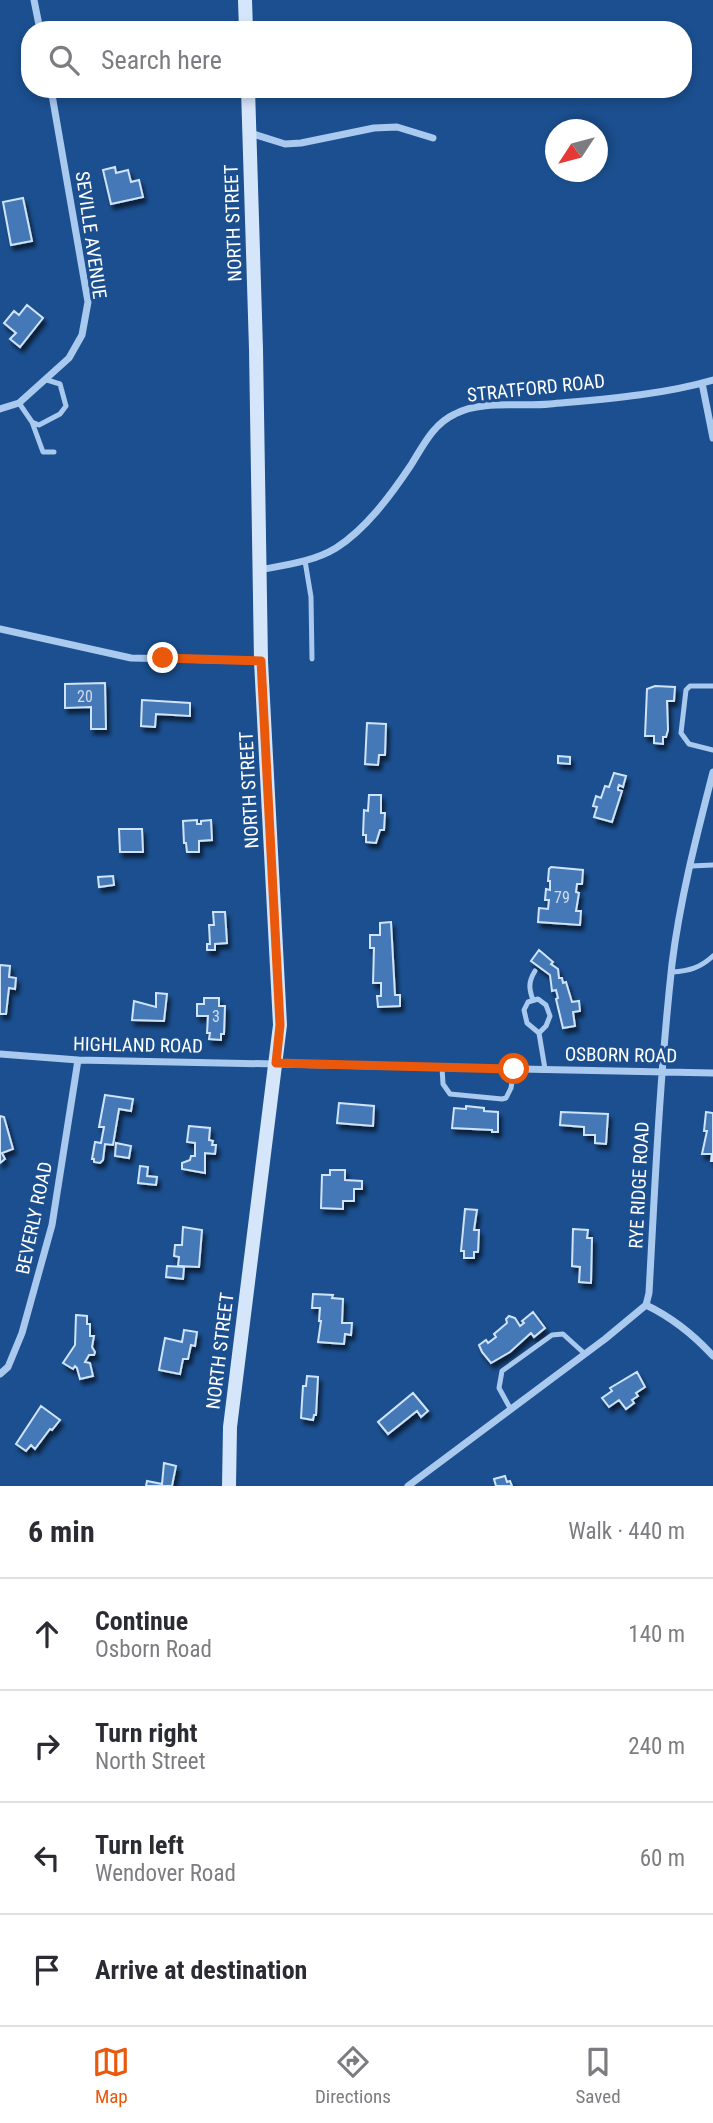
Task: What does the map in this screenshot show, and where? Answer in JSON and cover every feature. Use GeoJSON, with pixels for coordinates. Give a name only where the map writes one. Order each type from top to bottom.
{"type":"FeatureCollection","features":[{"type":"Feature","properties":{"kind":"main road"},"geometry":{"type":"LineString","coordinates":[[245,0],[246,21]]}},
{"type":"Feature","properties":{"kind":"main road","name":"NORTH STREET"},"geometry":{"type":"LineString","coordinates":[[229,1486],[230,1427],[280,1025],[261,661],[248,98]]}},
{"type":"Feature","properties":{"kind":"street"},"geometry":{"type":"LineString","coordinates":[[34,0],[38,21]]}},
{"type":"Feature","properties":{"kind":"street","name":"SEVILLE AVENUE"},"geometry":{"type":"LineString","coordinates":[[19,403],[69,358],[82,335],[88,302],[53,98]]}},
{"type":"Feature","properties":{"kind":"street"},"geometry":{"type":"LineString","coordinates":[[250,133],[285,144],[374,128],[397,127],[433,138]]}},
{"type":"Feature","properties":{"kind":"street","name":"STRATFORD ROAD"},"geometry":{"type":"LineString","coordinates":[[259,570],[305,561],[335,548],[360,527],[396,489],[438,423],[457,412],[480,407],[582,400],[685,388],[713,380]]}},
{"type":"Feature","properties":{"kind":"street"},"geometry":{"type":"LineString","coordinates":[[702,383],[713,438]]}},
{"type":"Feature","properties":{"kind":"street"},"geometry":{"type":"LineString","coordinates":[[0,409],[19,403]]}},
{"type":"Feature","properties":{"kind":"street"},"geometry":{"type":"LineString","coordinates":[[0,629],[131,658],[261,661]]}},
{"type":"Feature","properties":{"kind":"street","name":"RYE RIDGE ROAD"},"geometry":{"type":"LineString","coordinates":[[646,1305],[672,972],[691,866],[713,772]]}},
{"type":"Feature","properties":{"kind":"street","name":"HIGHLAND ROAD"},"geometry":{"type":"LineString","coordinates":[[0,1054],[78,1060],[276,1063]]}},
{"type":"Feature","properties":{"kind":"street","name":"BEVERLY ROAD"},"geometry":{"type":"LineString","coordinates":[[0,1374],[8,1367],[22,1333],[52,1225],[78,1060]]}},
{"type":"Feature","properties":{"kind":"street","name":"OSBORN ROAD"},"geometry":{"type":"LineString","coordinates":[[276,1063],[713,1073]]}},
{"type":"Feature","properties":{"kind":"street"},"geometry":{"type":"LineString","coordinates":[[408,1486],[646,1305],[667,1315],[692,1334],[713,1356]]}},
{"type":"Feature","properties":{"kind":"lane"},"geometry":{"type":"LineString","coordinates":[[32,422],[38,425],[60,414],[66,406],[60,384],[47,380]]}},
{"type":"Feature","properties":{"kind":"lane"},"geometry":{"type":"LineString","coordinates":[[19,403],[32,422],[43,452],[54,452]]}},
{"type":"Feature","properties":{"kind":"lane"},"geometry":{"type":"LineString","coordinates":[[305,561],[311,597],[312,659]]}},
{"type":"Feature","properties":{"kind":"lane"},"geometry":{"type":"LineString","coordinates":[[713,686],[690,686],[686,690],[681,733],[689,744],[713,750]]}},
{"type":"Feature","properties":{"kind":"lane"},"geometry":{"type":"LineString","coordinates":[[691,866],[713,865]]}},
{"type":"Feature","properties":{"kind":"lane"},"geometry":{"type":"LineString","coordinates":[[672,972],[689,971],[713,956]]}},
{"type":"Feature","properties":{"kind":"lane"},"geometry":{"type":"LineString","coordinates":[[533,1000],[530,979],[534,971]]}},
{"type":"Feature","properties":{"kind":"lane"},"geometry":{"type":"LineString","coordinates":[[539,1033],[527,1024],[524,1018],[526,1005],[533,1000],[542,1001],[550,1016],[539,1033],[545,1069]]}},
{"type":"Feature","properties":{"kind":"lane"},"geometry":{"type":"LineString","coordinates":[[442,1067],[443,1084],[450,1094],[502,1099],[506,1098],[511,1088],[514,1069]]}},
{"type":"Feature","properties":{"kind":"lane"},"geometry":{"type":"LineString","coordinates":[[510,1408],[499,1388],[502,1371],[552,1335],[563,1334],[585,1354]]}},
{"type":"Feature","properties":{"kind":"building"},"geometry":{"type":"Polygon","coordinates":[[[115,167],[116,173],[128,170],[131,182],[139,180],[143,197],[111,204],[103,170],[115,167]]]}},
{"type":"Feature","properties":{"kind":"building"},"geometry":{"type":"Polygon","coordinates":[[[23,198],[32,241],[11,245],[3,202],[23,198]]]}},
{"type":"Feature","properties":{"kind":"building"},"geometry":{"type":"Polygon","coordinates":[[[27,305],[43,318],[20,347],[10,339],[16,333],[4,323],[14,311],[19,315],[27,305]]]}},
{"type":"Feature","properties":{"kind":"building"},"geometry":{"type":"Polygon","coordinates":[[[105,683],[106,729],[91,729],[91,707],[65,708],[65,684],[105,683]]]}},
{"type":"Feature","properties":{"kind":"building"},"geometry":{"type":"Polygon","coordinates":[[[655,686],[675,687],[674,701],[667,701],[668,730],[666,737],[663,737],[663,744],[654,743],[654,736],[645,736],[647,689],[655,686]]]}},
{"type":"Feature","properties":{"kind":"building"},"geometry":{"type":"Polygon","coordinates":[[[142,700],[190,703],[190,716],[156,714],[155,727],[141,726],[142,700]]]}},
{"type":"Feature","properties":{"kind":"building"},"geometry":{"type":"Polygon","coordinates":[[[367,723],[386,724],[385,755],[379,755],[378,765],[365,764],[367,723]]]}},
{"type":"Feature","properties":{"kind":"building"},"geometry":{"type":"Polygon","coordinates":[[[558,756],[570,757],[570,764],[558,763],[558,756]]]}},
{"type":"Feature","properties":{"kind":"building"},"geometry":{"type":"Polygon","coordinates":[[[614,773],[626,776],[623,787],[619,785],[618,788],[622,791],[612,822],[594,817],[597,807],[593,806],[596,796],[601,798],[605,786],[609,787],[614,773]]]}},
{"type":"Feature","properties":{"kind":"building"},"geometry":{"type":"Polygon","coordinates":[[[369,795],[381,795],[381,813],[385,813],[384,830],[380,830],[376,843],[366,842],[366,835],[363,835],[364,810],[368,811],[369,795]]]}},
{"type":"Feature","properties":{"kind":"building"},"geometry":{"type":"Polygon","coordinates":[[[197,820],[197,824],[201,824],[201,821],[211,820],[212,840],[199,841],[199,852],[187,852],[183,821],[197,820]]]}},
{"type":"Feature","properties":{"kind":"building"},"geometry":{"type":"Polygon","coordinates":[[[119,829],[142,829],[143,852],[120,852],[119,829]]]}},
{"type":"Feature","properties":{"kind":"building"},"geometry":{"type":"Polygon","coordinates":[[[551,867],[583,870],[582,884],[577,884],[576,892],[579,893],[576,911],[581,911],[580,925],[538,922],[539,908],[548,909],[549,900],[545,900],[546,889],[550,890],[548,881],[551,867]]]}},
{"type":"Feature","properties":{"kind":"building"},"geometry":{"type":"Polygon","coordinates":[[[113,876],[114,885],[99,887],[98,877],[113,876]]]}},
{"type":"Feature","properties":{"kind":"building"},"geometry":{"type":"Polygon","coordinates":[[[213,912],[225,912],[227,943],[215,944],[215,950],[207,950],[207,944],[210,944],[209,925],[214,925],[213,912]]]}},
{"type":"Feature","properties":{"kind":"building"},"geometry":{"type":"Polygon","coordinates":[[[391,922],[395,995],[400,995],[400,1006],[378,1007],[377,996],[381,996],[381,983],[373,983],[374,948],[370,948],[370,935],[380,935],[380,923],[391,922]]]}},
{"type":"Feature","properties":{"kind":"building"},"geometry":{"type":"Polygon","coordinates":[[[539,950],[558,969],[559,978],[562,978],[563,983],[566,982],[572,1002],[579,1001],[580,1011],[573,1012],[575,1026],[563,1028],[556,999],[558,998],[556,990],[552,991],[550,975],[531,961],[539,950]]]}},
{"type":"Feature","properties":{"kind":"building"},"geometry":{"type":"Polygon","coordinates":[[[0,965],[10,966],[9,977],[16,978],[15,989],[9,988],[6,1014],[0,1014],[0,965]]]}},
{"type":"Feature","properties":{"kind":"building"},"geometry":{"type":"Polygon","coordinates":[[[156,993],[167,994],[164,1021],[132,1020],[134,1001],[156,1007],[156,993]]]}},
{"type":"Feature","properties":{"kind":"building"},"geometry":{"type":"Polygon","coordinates":[[[204,998],[219,998],[219,1006],[225,1006],[224,1034],[221,1034],[221,1040],[209,1039],[208,1016],[197,1016],[197,1004],[204,1004],[204,998]]]}},
{"type":"Feature","properties":{"kind":"building"},"geometry":{"type":"Polygon","coordinates":[[[105,1095],[133,1099],[131,1111],[119,1109],[113,1145],[105,1144],[103,1160],[100,1163],[92,1159],[95,1142],[101,1143],[104,1127],[99,1127],[105,1095]]]}},
{"type":"Feature","properties":{"kind":"building"},"geometry":{"type":"Polygon","coordinates":[[[339,1103],[374,1106],[373,1126],[337,1123],[339,1103]]]}},
{"type":"Feature","properties":{"kind":"building"},"geometry":{"type":"Polygon","coordinates":[[[466,1106],[498,1112],[498,1132],[452,1128],[454,1108],[466,1109],[466,1106]]]}},
{"type":"Feature","properties":{"kind":"building"},"geometry":{"type":"Polygon","coordinates":[[[561,1112],[608,1114],[606,1144],[595,1143],[595,1135],[584,1135],[584,1127],[560,1125],[561,1112]]]}},
{"type":"Feature","properties":{"kind":"building"},"geometry":{"type":"Polygon","coordinates":[[[706,1112],[713,1113],[713,1161],[712,1154],[702,1154],[707,1131],[704,1131],[706,1112]]]}},
{"type":"Feature","properties":{"kind":"building"},"geometry":{"type":"Polygon","coordinates":[[[0,1116],[4,1117],[13,1149],[2,1153],[5,1159],[0,1163],[0,1116]]]}},
{"type":"Feature","properties":{"kind":"building"},"geometry":{"type":"Polygon","coordinates":[[[189,1126],[210,1128],[209,1140],[213,1141],[212,1145],[216,1145],[215,1154],[205,1153],[205,1173],[182,1169],[182,1163],[195,1156],[195,1143],[187,1142],[189,1126]]]}},
{"type":"Feature","properties":{"kind":"building"},"geometry":{"type":"Polygon","coordinates":[[[116,1143],[131,1146],[129,1158],[115,1156],[116,1143]]]}},
{"type":"Feature","properties":{"kind":"building"},"geometry":{"type":"Polygon","coordinates":[[[140,1166],[148,1167],[147,1176],[157,1177],[156,1185],[138,1183],[140,1166]]]}},
{"type":"Feature","properties":{"kind":"building"},"geometry":{"type":"Polygon","coordinates":[[[330,1170],[345,1170],[345,1180],[362,1181],[362,1189],[354,1189],[354,1201],[343,1201],[343,1209],[321,1208],[322,1175],[330,1175],[330,1170]]]}},
{"type":"Feature","properties":{"kind":"building"},"geometry":{"type":"Polygon","coordinates":[[[465,1209],[477,1210],[474,1230],[479,1230],[478,1252],[474,1252],[474,1258],[464,1258],[464,1251],[461,1251],[465,1209]]]}},
{"type":"Feature","properties":{"kind":"building"},"geometry":{"type":"Polygon","coordinates":[[[183,1227],[202,1230],[199,1267],[178,1266],[179,1257],[174,1256],[175,1245],[182,1245],[183,1227]]]}},
{"type":"Feature","properties":{"kind":"building"},"geometry":{"type":"Polygon","coordinates":[[[573,1229],[588,1230],[587,1238],[592,1238],[591,1283],[579,1282],[580,1267],[572,1266],[573,1229]]]}},
{"type":"Feature","properties":{"kind":"building"},"geometry":{"type":"Polygon","coordinates":[[[167,1266],[184,1267],[183,1279],[166,1277],[167,1266]]]}},
{"type":"Feature","properties":{"kind":"building"},"geometry":{"type":"Polygon","coordinates":[[[313,1294],[333,1295],[332,1298],[343,1299],[342,1323],[352,1323],[351,1335],[345,1334],[344,1344],[318,1342],[320,1308],[312,1308],[313,1294]]]}},
{"type":"Feature","properties":{"kind":"building"},"geometry":{"type":"Polygon","coordinates":[[[533,1312],[545,1328],[534,1337],[531,1333],[510,1352],[491,1363],[479,1345],[496,1337],[494,1334],[507,1323],[509,1316],[515,1318],[520,1326],[533,1312]]]}},
{"type":"Feature","properties":{"kind":"building"},"geometry":{"type":"Polygon","coordinates":[[[76,1315],[87,1316],[90,1336],[94,1336],[92,1347],[95,1352],[94,1355],[89,1355],[85,1362],[90,1363],[93,1376],[80,1379],[75,1366],[73,1369],[63,1363],[75,1345],[76,1315]]]}},
{"type":"Feature","properties":{"kind":"building"},"geometry":{"type":"Polygon","coordinates":[[[184,1330],[197,1332],[195,1346],[191,1345],[188,1359],[183,1359],[180,1374],[159,1370],[165,1338],[182,1342],[184,1330]]]}},
{"type":"Feature","properties":{"kind":"building"},"geometry":{"type":"Polygon","coordinates":[[[637,1372],[645,1387],[636,1393],[638,1396],[632,1400],[634,1403],[626,1409],[619,1400],[609,1407],[602,1398],[612,1391],[610,1388],[637,1372]]]}},
{"type":"Feature","properties":{"kind":"building"},"geometry":{"type":"Polygon","coordinates":[[[307,1376],[318,1377],[316,1415],[313,1420],[301,1418],[303,1386],[306,1386],[307,1376]]]}},
{"type":"Feature","properties":{"kind":"building"},"geometry":{"type":"Polygon","coordinates":[[[413,1393],[428,1411],[421,1417],[417,1411],[388,1434],[378,1422],[413,1393]]]}},
{"type":"Feature","properties":{"kind":"building"},"geometry":{"type":"Polygon","coordinates":[[[41,1406],[60,1420],[35,1449],[31,1445],[26,1451],[16,1444],[41,1406]]]}},
{"type":"Feature","properties":{"kind":"building"},"geometry":{"type":"Polygon","coordinates":[[[164,1463],[176,1466],[172,1486],[146,1486],[147,1481],[162,1484],[164,1463]]]}},
{"type":"Feature","properties":{"kind":"building"},"geometry":{"type":"Polygon","coordinates":[[[505,1476],[512,1486],[496,1486],[494,1479],[505,1476]]]}},
{"type":"Feature","properties":{"kind":"route"},"geometry":{"type":"LineString","coordinates":[[163,658],[261,661],[280,1025],[276,1063],[514,1069]]}}]}
